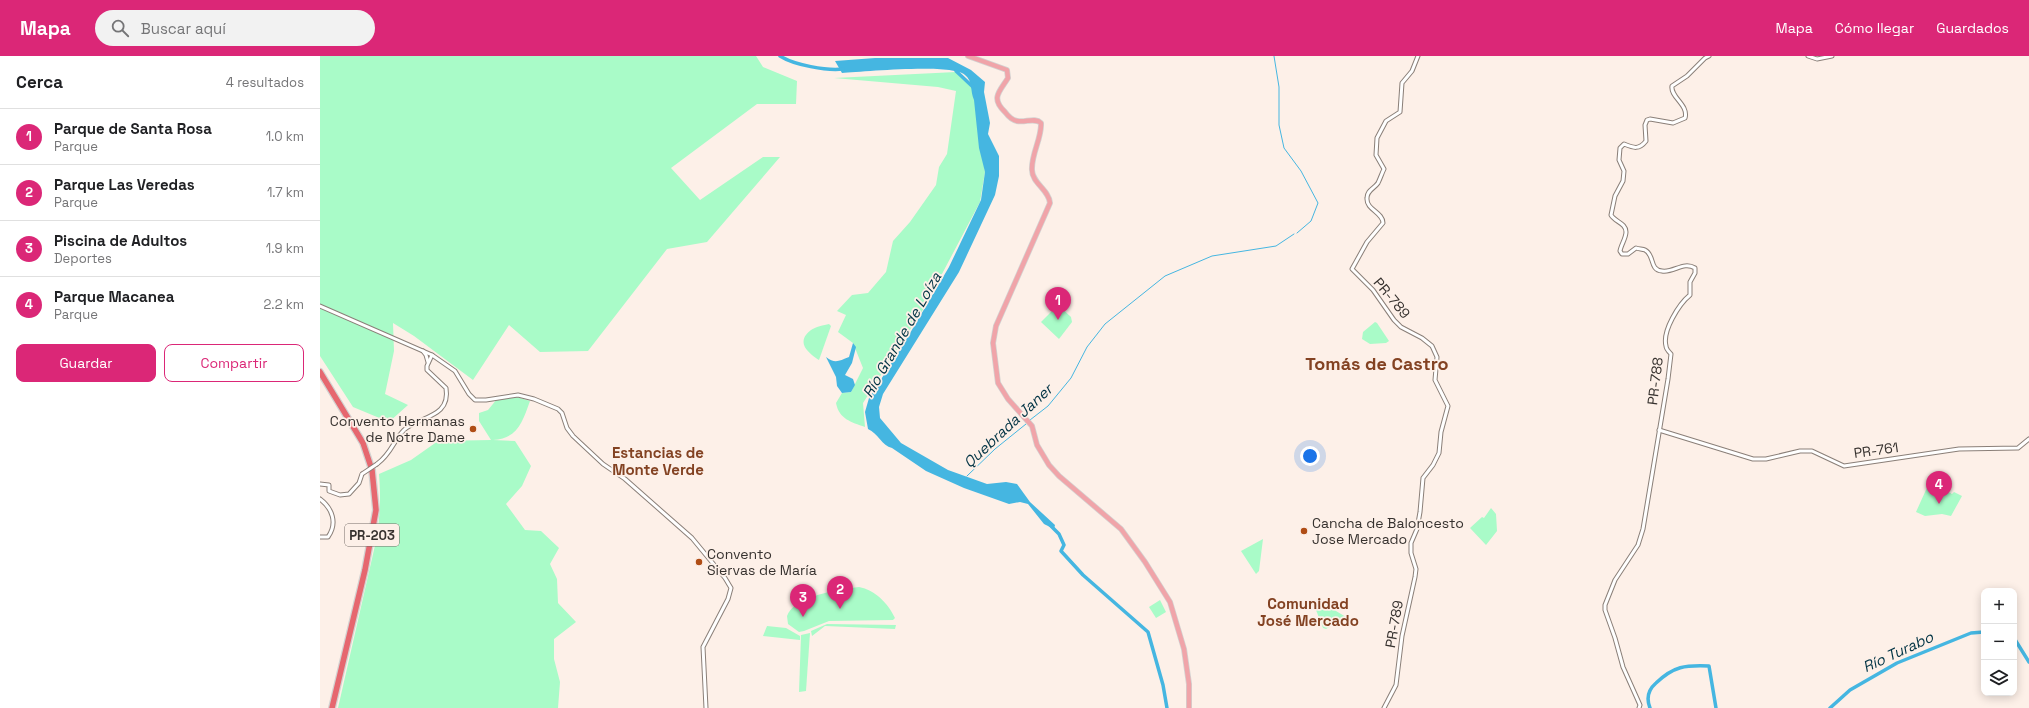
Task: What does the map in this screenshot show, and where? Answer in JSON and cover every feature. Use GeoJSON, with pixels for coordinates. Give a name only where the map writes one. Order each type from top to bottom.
{"type":"FeatureCollection","features":[{"type":"Feature","properties":{"kind":"highway","name":"PR-203"},"geometry":{"type":"LineString","coordinates":[[320,372],[363,444],[372,470],[376,510],[372,537],[331,708]]}},
{"type":"Feature","properties":{"kind":"highway","name":"PR-203"},"geometry":{"type":"LineString","coordinates":[[320,377],[360,444],[369,470],[373,510],[362,570],[331,708]]}},
{"type":"Feature","properties":{"kind":"main road"},"geometry":{"type":"LineString","coordinates":[[968,56],[1007,70],[1008,78],[999,88],[997,96],[999,106],[1009,116],[1017,121],[1038,120],[1042,125],[1032,169],[1036,179],[1050,198],[1050,203],[1000,315],[993,338],[997,378],[1004,393],[1032,426],[1037,445],[1049,465],[1059,476],[1121,529],[1145,562],[1170,602],[1184,649],[1189,684],[1189,708]]}},
{"type":"Feature","properties":{"kind":"street","name":"PR-789"},"geometry":{"type":"LineString","coordinates":[[1384,708],[1396,685],[1401,641],[1410,594],[1415,577],[1416,569],[1411,553],[1411,543],[1417,529],[1423,478],[1438,455],[1441,432],[1448,406],[1435,380],[1437,357],[1432,346],[1422,338],[1401,327],[1394,320],[1373,290],[1352,269],[1367,242],[1383,223],[1381,216],[1368,205],[1367,199],[1368,194],[1377,185],[1384,169],[1376,155],[1377,138],[1386,121],[1400,112],[1402,82],[1412,71],[1418,56]]}},
{"type":"Feature","properties":{"kind":"street","name":"PR-788"},"geometry":{"type":"LineString","coordinates":[[1639,708],[1640,705],[1622,667],[1615,638],[1605,610],[1605,605],[1616,580],[1638,545],[1643,529],[1651,471],[1656,457],[1671,354],[1666,347],[1665,339],[1672,318],[1681,302],[1690,295],[1690,282],[1695,273],[1694,268],[1685,264],[1673,270],[1661,272],[1653,266],[1651,255],[1646,250],[1636,248],[1625,255],[1620,251],[1626,233],[1624,226],[1611,215],[1615,196],[1623,180],[1624,171],[1619,160],[1619,151],[1624,144],[1636,148],[1641,147],[1646,141],[1646,120],[1650,119],[1672,123],[1685,118],[1685,109],[1672,90],[1672,86],[1687,76],[1705,58],[1709,56]]}},
{"type":"Feature","properties":{"kind":"street"},"geometry":{"type":"LineString","coordinates":[[1808,56],[1817,59],[1832,56]]}},
{"type":"Feature","properties":{"kind":"street"},"geometry":{"type":"LineString","coordinates":[[320,306],[432,355],[455,371],[469,394],[475,400],[519,396],[534,399],[560,411],[567,428],[573,436],[603,464],[625,479],[689,535],[725,578],[731,588],[730,595],[703,647],[706,708]]}},
{"type":"Feature","properties":{"kind":"street"},"geometry":{"type":"LineString","coordinates":[[320,484],[329,485],[329,491],[340,495],[349,494],[359,483],[362,474],[387,457],[404,430],[415,423],[436,414],[442,407],[446,388],[442,382],[428,373],[426,355],[420,349]]}},
{"type":"Feature","properties":{"kind":"street"},"geometry":{"type":"LineString","coordinates":[[428,364],[432,355]]}},
{"type":"Feature","properties":{"kind":"street"},"geometry":{"type":"LineString","coordinates":[[428,364],[434,359],[440,360]]}},
{"type":"Feature","properties":{"kind":"street","name":"PR-761"},"geometry":{"type":"LineString","coordinates":[[1659,430],[1753,459],[1766,460],[1800,451],[1812,451],[1844,466],[1959,449],[2018,448],[2029,439]]}},
{"type":"Feature","properties":{"kind":"street"},"geometry":{"type":"LineString","coordinates":[[320,499],[328,505],[332,512],[333,519],[332,531],[328,537],[320,537]]}},
{"type":"Feature","properties":{"kind":"green space"},"geometry":{"type":"Polygon","coordinates":[[[320,56],[756,56],[763,67],[797,81],[796,104],[757,104],[671,168],[700,200],[763,157],[780,157],[707,242],[667,249],[588,351],[540,352],[509,325],[473,380],[414,336],[393,323],[394,351],[385,394],[408,405],[389,422],[353,407],[320,356],[320,56]]]}},
{"type":"Feature","properties":{"kind":"green space"},"geometry":{"type":"Polygon","coordinates":[[[956,72],[973,87],[985,172],[980,202],[924,308],[863,403],[865,427],[846,419],[840,413],[836,403],[842,393],[851,392],[863,368],[853,343],[838,332],[846,315],[837,311],[852,295],[868,293],[886,272],[893,241],[910,222],[936,185],[939,167],[947,154],[956,91],[938,87],[834,78],[956,72]]]}},
{"type":"Feature","properties":{"kind":"green space"},"geometry":{"type":"Polygon","coordinates":[[[1058,305],[1071,317],[1072,322],[1059,339],[1041,322],[1058,305]]]}},
{"type":"Feature","properties":{"kind":"green space"},"geometry":{"type":"Polygon","coordinates":[[[1375,322],[1389,341],[1386,343],[1370,344],[1362,339],[1363,332],[1375,322]]]}},
{"type":"Feature","properties":{"kind":"green space"},"geometry":{"type":"Polygon","coordinates":[[[829,324],[831,326],[819,360],[807,351],[804,339],[806,334],[811,330],[829,324]]]}},
{"type":"Feature","properties":{"kind":"green space"},"geometry":{"type":"Polygon","coordinates":[[[517,397],[530,401],[518,428],[514,433],[508,436],[493,440],[515,441],[531,466],[522,486],[506,504],[525,530],[541,531],[559,548],[550,564],[557,579],[558,603],[576,622],[554,639],[554,659],[560,682],[558,708],[338,708],[376,541],[380,508],[379,474],[411,460],[438,441],[491,440],[479,421],[479,413],[488,410],[497,399],[517,397]]]}},
{"type":"Feature","properties":{"kind":"green space"},"geometry":{"type":"Polygon","coordinates":[[[1930,481],[1952,494],[1954,492],[1962,496],[1951,516],[1942,514],[1925,516],[1916,512],[1930,481]]]}},
{"type":"Feature","properties":{"kind":"green space"},"geometry":{"type":"Polygon","coordinates":[[[1491,508],[1496,514],[1497,531],[1486,545],[1470,528],[1482,517],[1484,518],[1491,508]]]}},
{"type":"Feature","properties":{"kind":"green space"},"geometry":{"type":"Polygon","coordinates":[[[1263,539],[1259,571],[1256,574],[1241,551],[1263,539]]]}},
{"type":"Feature","properties":{"kind":"green space"},"geometry":{"type":"Polygon","coordinates":[[[859,587],[876,594],[889,607],[895,618],[893,620],[829,621],[799,632],[788,624],[787,616],[791,609],[799,603],[818,595],[859,587]]]}},
{"type":"Feature","properties":{"kind":"green space"},"geometry":{"type":"Polygon","coordinates":[[[1160,600],[1166,612],[1156,618],[1149,607],[1160,600]]]}},
{"type":"Feature","properties":{"kind":"green space"},"geometry":{"type":"Polygon","coordinates":[[[1321,602],[1346,617],[1326,629],[1323,628],[1316,610],[1321,602]]]}},
{"type":"Feature","properties":{"kind":"green space"},"geometry":{"type":"Polygon","coordinates":[[[827,624],[896,625],[895,629],[825,626],[812,636],[811,631],[827,624]]]}},
{"type":"Feature","properties":{"kind":"green space"},"geometry":{"type":"Polygon","coordinates":[[[767,626],[786,628],[800,636],[800,640],[763,636],[767,626]]]}},
{"type":"Feature","properties":{"kind":"green space"},"geometry":{"type":"Polygon","coordinates":[[[810,633],[806,691],[799,692],[801,635],[810,633]]]}},
{"type":"Feature","properties":{"kind":"water"},"geometry":{"type":"Polygon","coordinates":[[[875,58],[948,58],[971,70],[985,82],[984,92],[990,123],[988,134],[999,156],[999,176],[995,195],[959,272],[883,394],[879,407],[880,418],[901,443],[948,470],[987,484],[1006,482],[1017,484],[1030,502],[1055,525],[1054,529],[1044,524],[1028,504],[1020,502],[1009,504],[964,488],[926,471],[892,448],[885,445],[875,433],[868,429],[865,412],[869,398],[903,345],[949,267],[981,200],[985,172],[979,148],[974,100],[968,77],[957,71],[943,69],[886,70],[842,73],[835,61],[875,58]]]}},
{"type":"Feature","properties":{"kind":"water"},"geometry":{"type":"Polygon","coordinates":[[[853,343],[856,347],[852,363],[845,375],[853,379],[855,385],[851,392],[842,393],[837,386],[836,377],[826,357],[832,361],[840,361],[849,357],[853,343]]]}},
{"type":"Feature","properties":{"kind":"waterway","name":"Río Grande de Loíza"},"geometry":{"type":"LineString","coordinates":[[780,56],[811,67],[843,69]]}},
{"type":"Feature","properties":{"kind":"waterway","name":"Quebrada Janer"},"geometry":{"type":"LineString","coordinates":[[1274,56],[1279,87],[1279,125],[1284,148],[1301,171],[1318,203],[1311,221],[1297,233]]}},
{"type":"Feature","properties":{"kind":"waterway","name":"Río Grande de Loíza"},"geometry":{"type":"LineString","coordinates":[[956,71],[973,87]]}},
{"type":"Feature","properties":{"kind":"waterway","name":"Quebrada Janer"},"geometry":{"type":"LineString","coordinates":[[1030,420],[1048,406],[1071,378],[1087,347],[1105,324],[1165,276],[1212,256],[1276,246],[1294,234]]}},
{"type":"Feature","properties":{"kind":"waterway","name":"Quebrada Janer"},"geometry":{"type":"LineString","coordinates":[[967,476],[995,449],[1026,424]]}},
{"type":"Feature","properties":{"kind":"waterway","name":"Río Grande de Loíza"},"geometry":{"type":"LineString","coordinates":[[1050,525],[1059,534],[1064,545],[1061,551],[1083,575],[1148,632],[1163,685],[1167,708]]}},
{"type":"Feature","properties":{"kind":"waterway","name":"Río Turabo"},"geometry":{"type":"LineString","coordinates":[[1830,708],[1850,690],[1897,663],[1971,633],[1981,632]]}},
{"type":"Feature","properties":{"kind":"waterway","name":"Río Turabo"},"geometry":{"type":"LineString","coordinates":[[2017,643],[2029,662]]}},
{"type":"Feature","properties":{"kind":"waterway","name":"Río Turabo"},"geometry":{"type":"LineString","coordinates":[[1650,708],[1648,698],[1653,686],[1668,673],[1686,666],[1709,666],[1716,708]]}},
{"type":"Feature","properties":{"kind":"place","name":"Parque de Santa Rosa"},"geometry":{"type":"Point","coordinates":[1058,320]}},
{"type":"Feature","properties":{"kind":"place","name":"Convento Hermanas de Notre Dame"},"geometry":{"type":"Point","coordinates":[473,429]}},
{"type":"Feature","properties":{"kind":"place","name":"Parque Macanea"},"geometry":{"type":"Point","coordinates":[1939,504]}},
{"type":"Feature","properties":{"kind":"place","name":"Cancha de Baloncesto Jose Mercado"},"geometry":{"type":"Point","coordinates":[1304,531]}},
{"type":"Feature","properties":{"kind":"place","name":"Convento Siervas de María"},"geometry":{"type":"Point","coordinates":[699,562]}},
{"type":"Feature","properties":{"kind":"place","name":"Parque Las Veredas"},"geometry":{"type":"Point","coordinates":[840,609]}},
{"type":"Feature","properties":{"kind":"place","name":"Piscina de Adultos"},"geometry":{"type":"Point","coordinates":[803,617]}},
{"type":"Feature","properties":{"kind":"district","name":"Tomás de Castro"},"geometry":{"type":"Point","coordinates":[1377,364]}},
{"type":"Feature","properties":{"kind":"district","name":"Estancias de Monte Verde"},"geometry":{"type":"Point","coordinates":[658,462]}},
{"type":"Feature","properties":{"kind":"district","name":"Comunidad José Mercado"},"geometry":{"type":"Point","coordinates":[1308,612]}}]}
